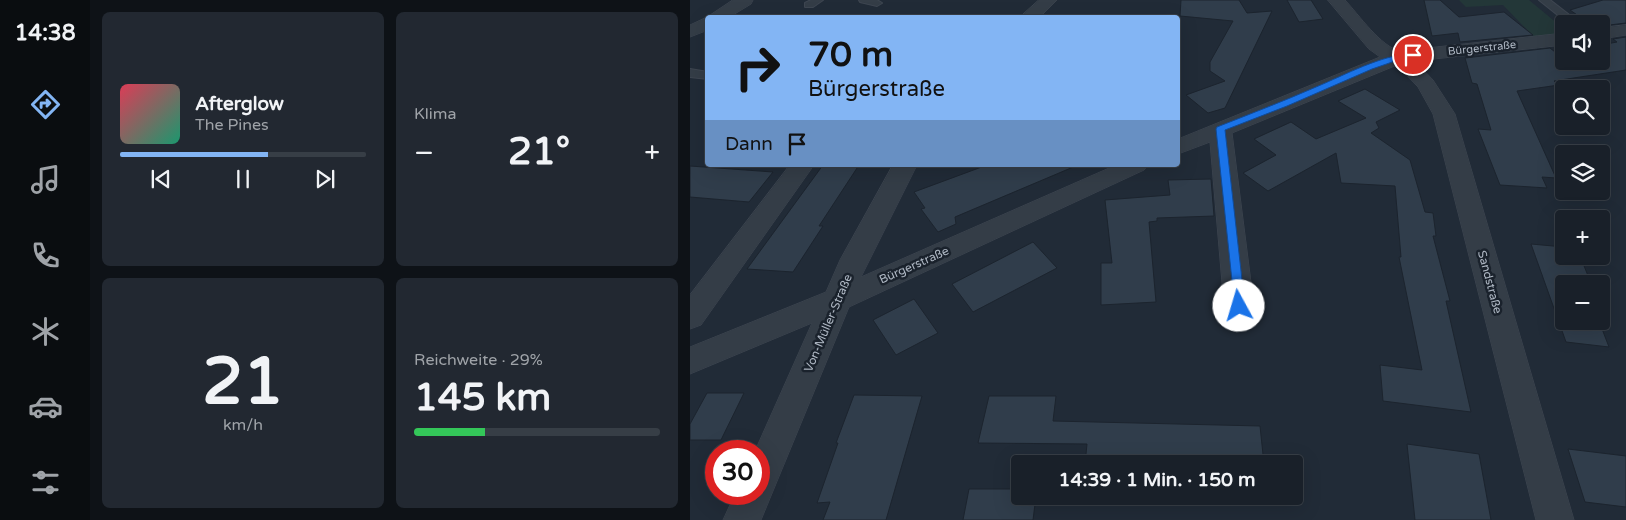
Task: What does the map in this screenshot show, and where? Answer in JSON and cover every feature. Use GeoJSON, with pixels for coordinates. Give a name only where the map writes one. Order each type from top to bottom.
{"type":"FeatureCollection","features":[{"type":"Feature","properties":{"kind":"street"},"geometry":{"type":"LineString","coordinates":[[720,15],[745,0]]}},
{"type":"Feature","properties":{"kind":"street"},"geometry":{"type":"LineString","coordinates":[[1032,15],[1049,0]]}},
{"type":"Feature","properties":{"kind":"street"},"geometry":{"type":"LineString","coordinates":[[1336,0],[1376,45],[1388,54],[1400,57]]}},
{"type":"Feature","properties":{"kind":"street"},"geometry":{"type":"LineString","coordinates":[[690,32],[705,24]]}},
{"type":"Feature","properties":{"kind":"street"},"geometry":{"type":"LineString","coordinates":[[1610,33],[1626,30]]}},
{"type":"Feature","properties":{"kind":"street","name":"Bürgerstraße"},"geometry":{"type":"LineString","coordinates":[[1180,146],[1400,57],[1555,40]]}},
{"type":"Feature","properties":{"kind":"street","name":"Sandstraße"},"geometry":{"type":"LineString","coordinates":[[1400,57],[1426,84],[1444,114],[1556,520]]}},
{"type":"Feature","properties":{"kind":"street"},"geometry":{"type":"LineString","coordinates":[[1220,129],[1239,306]]}},
{"type":"Feature","properties":{"kind":"street"},"geometry":{"type":"LineString","coordinates":[[690,317],[801,167]]}},
{"type":"Feature","properties":{"kind":"street","name":"Von-Müller-Straße"},"geometry":{"type":"LineString","coordinates":[[770,459],[854,260],[904,167]]}},
{"type":"Feature","properties":{"kind":"street","name":"Bürgerstraße"},"geometry":{"type":"LineString","coordinates":[[690,361],[839,299],[1132,167]]}},
{"type":"Feature","properties":{"kind":"street"},"geometry":{"type":"LineString","coordinates":[[742,520],[749,505]]}},
{"type":"Feature","properties":{"kind":"lane"},"geometry":{"type":"LineString","coordinates":[[864,0],[876,3]]}},
{"type":"Feature","properties":{"kind":"lane"},"geometry":{"type":"LineString","coordinates":[[1544,0],[1564,15]]}},
{"type":"Feature","properties":{"kind":"lane"},"geometry":{"type":"LineString","coordinates":[[690,73],[705,76]]}},
{"type":"Feature","properties":{"kind":"green space"},"geometry":{"type":"Polygon","coordinates":[[[1459,0],[1529,0],[1555,22],[1555,40],[1539,42],[1503,5],[1466,7],[1459,0]]]}},
{"type":"Feature","properties":{"kind":"building"},"geometry":{"type":"Polygon","coordinates":[[[1181,0],[1239,0],[1247,13],[1272,11],[1225,108],[1208,113],[1186,95],[1225,81],[1210,71],[1210,62],[1233,21],[1180,16],[1181,0]]]}},
{"type":"Feature","properties":{"kind":"building"},"geometry":{"type":"Polygon","coordinates":[[[1287,0],[1311,0],[1323,19],[1299,22],[1287,0]]]}},
{"type":"Feature","properties":{"kind":"building"},"geometry":{"type":"Polygon","coordinates":[[[1424,0],[1440,0],[1459,17],[1504,12],[1533,35],[1460,42],[1458,33],[1432,36],[1424,0]]]}},
{"type":"Feature","properties":{"kind":"building"},"geometry":{"type":"Polygon","coordinates":[[[1603,0],[1626,0],[1626,23],[1610,25],[1610,15],[1577,15],[1570,10],[1603,0]]]}},
{"type":"Feature","properties":{"kind":"building"},"geometry":{"type":"Polygon","coordinates":[[[1626,37],[1626,70],[1555,80],[1555,86],[1517,91],[1555,178],[1542,177],[1547,188],[1500,185],[1478,129],[1491,130],[1477,84],[1472,83],[1465,58],[1550,48],[1555,52],[1555,70],[1610,70],[1610,43],[1617,42],[1613,39],[1626,37]]]}},
{"type":"Feature","properties":{"kind":"building"},"geometry":{"type":"Polygon","coordinates":[[[1365,89],[1400,110],[1376,122],[1379,128],[1371,133],[1410,160],[1425,212],[1433,213],[1436,236],[1433,236],[1450,301],[1446,301],[1471,412],[1383,401],[1380,365],[1422,370],[1399,257],[1401,257],[1395,186],[1341,183],[1336,153],[1268,191],[1243,173],[1276,155],[1254,139],[1291,122],[1316,139],[1366,118],[1338,101],[1365,89]]]}},
{"type":"Feature","properties":{"kind":"building"},"geometry":{"type":"Polygon","coordinates":[[[690,166],[773,172],[749,202],[690,197],[690,166]]]}},
{"type":"Feature","properties":{"kind":"building"},"geometry":{"type":"Polygon","coordinates":[[[822,167],[858,167],[819,226],[823,226],[793,272],[747,269],[822,167]]]}},
{"type":"Feature","properties":{"kind":"building"},"geometry":{"type":"Polygon","coordinates":[[[982,167],[1073,167],[955,217],[956,224],[938,232],[921,209],[925,208],[914,192],[982,167]]]}},
{"type":"Feature","properties":{"kind":"building"},"geometry":{"type":"Polygon","coordinates":[[[1211,179],[1214,216],[1157,218],[1157,221],[1149,222],[1156,302],[1101,305],[1101,263],[1112,263],[1105,200],[1170,195],[1168,180],[1211,179]]]}},
{"type":"Feature","properties":{"kind":"building"},"geometry":{"type":"Polygon","coordinates":[[[1033,242],[1057,268],[973,312],[952,284],[1033,242]]]}},
{"type":"Feature","properties":{"kind":"building"},"geometry":{"type":"Polygon","coordinates":[[[1531,244],[1555,246],[1555,265],[1584,265],[1588,275],[1555,275],[1555,311],[1531,244]]]}},
{"type":"Feature","properties":{"kind":"building"},"geometry":{"type":"Polygon","coordinates":[[[914,299],[938,333],[896,355],[873,320],[914,299]]]}},
{"type":"Feature","properties":{"kind":"building"},"geometry":{"type":"Polygon","coordinates":[[[1562,330],[1602,330],[1609,347],[1566,342],[1562,330]]]}},
{"type":"Feature","properties":{"kind":"building"},"geometry":{"type":"Polygon","coordinates":[[[707,393],[744,393],[721,440],[690,440],[690,424],[707,393]]]}},
{"type":"Feature","properties":{"kind":"building"},"geometry":{"type":"Polygon","coordinates":[[[854,395],[922,396],[886,520],[823,520],[830,502],[817,503],[854,395]]]}},
{"type":"Feature","properties":{"kind":"building"},"geometry":{"type":"Polygon","coordinates":[[[989,396],[1056,396],[1053,421],[1260,426],[1263,455],[1086,455],[1087,444],[978,443],[989,396]]]}},
{"type":"Feature","properties":{"kind":"building"},"geometry":{"type":"Polygon","coordinates":[[[1407,444],[1479,454],[1491,520],[1415,520],[1407,444]]]}},
{"type":"Feature","properties":{"kind":"building"},"geometry":{"type":"Polygon","coordinates":[[[1568,449],[1626,456],[1626,507],[1585,502],[1568,449]]]}},
{"type":"Feature","properties":{"kind":"building"},"geometry":{"type":"Polygon","coordinates":[[[969,489],[1011,489],[1011,505],[1035,505],[1033,520],[963,520],[969,489]]]}},
{"type":"Feature","properties":{"kind":"route"},"geometry":{"type":"LineString","coordinates":[[1239,306],[1220,129],[1284,105],[1369,68],[1400,57],[1413,55]]}}]}
